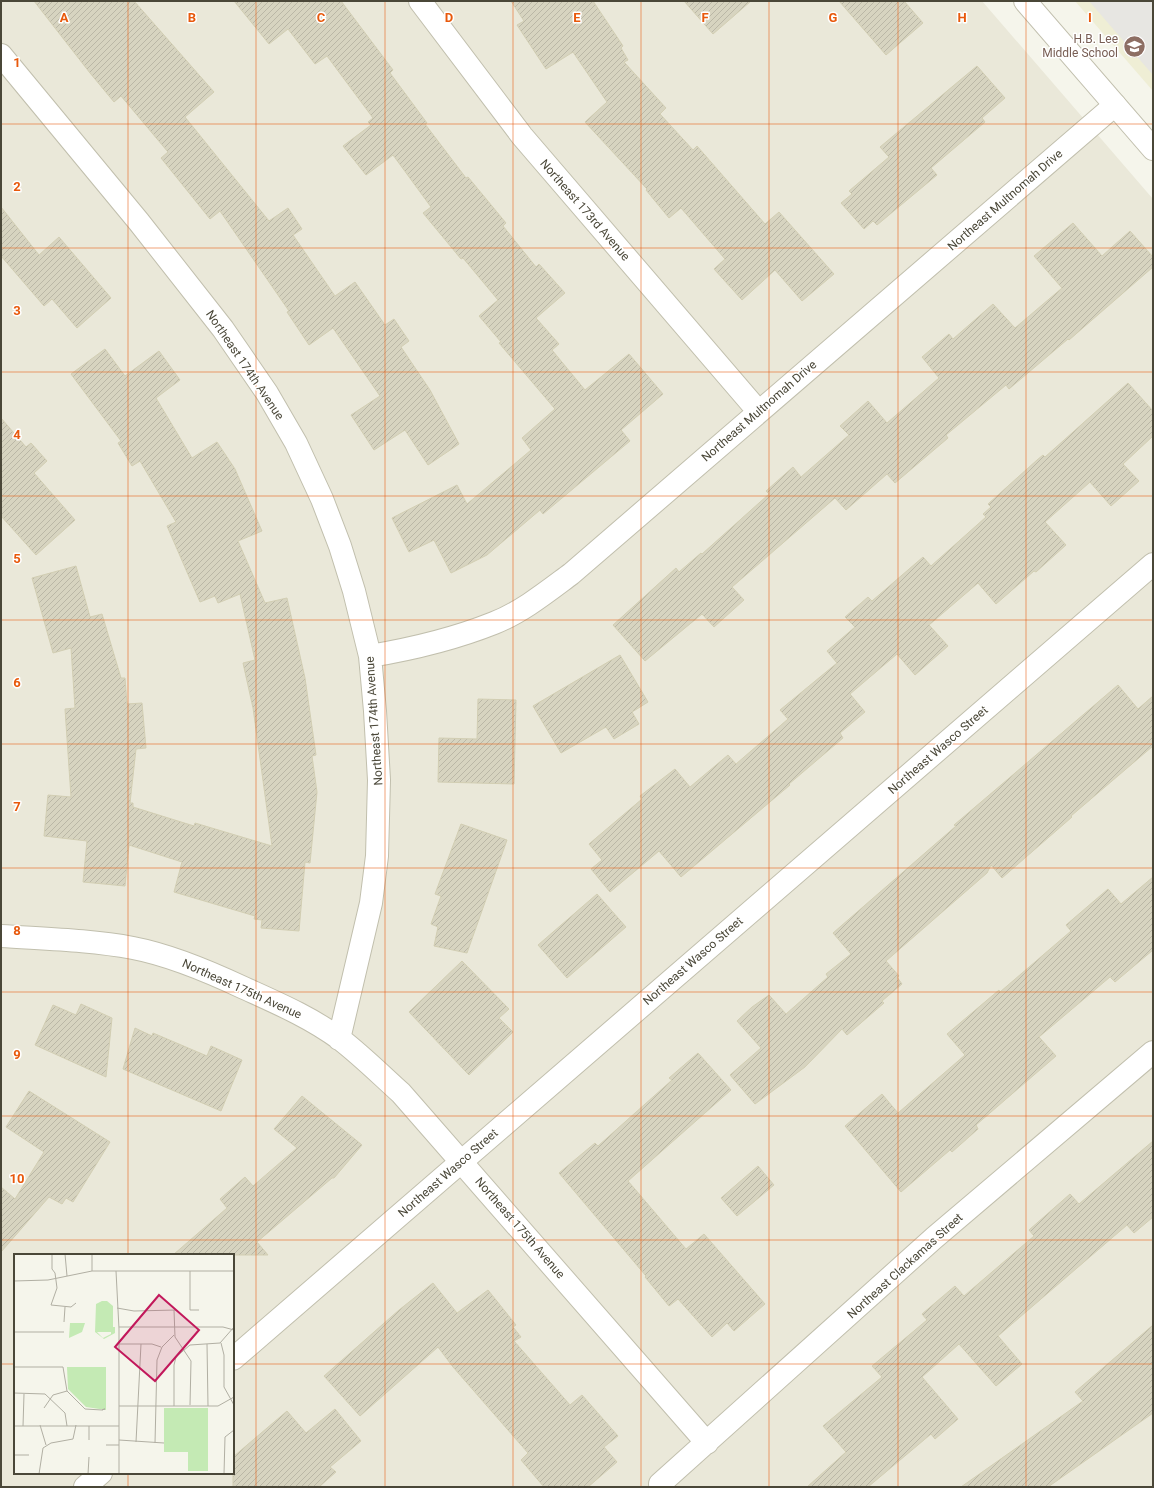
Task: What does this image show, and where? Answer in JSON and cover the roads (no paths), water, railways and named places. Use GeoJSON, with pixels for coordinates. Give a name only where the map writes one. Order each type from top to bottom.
{"type":"FeatureCollection","features":[{"type":"Feature","properties":{"kind":"street","name":"Northeast 173rd Avenue"},"geometry":{"type":"LineString","coordinates":[[420,1],[522,136],[759,412]]}},
{"type":"Feature","properties":{"kind":"street"},"geometry":{"type":"LineString","coordinates":[[1025,1],[1153,148]]}},
{"type":"Feature","properties":{"kind":"street","name":"Northeast 174th Avenue"},"geometry":{"type":"LineString","coordinates":[[1,55],[139,222],[223,329],[267,393],[296,443],[322,499],[340,546],[370,656],[379,780],[377,856],[371,903],[339,1039]]}},
{"type":"Feature","properties":{"kind":"street","name":"Northeast Multnomah Drive"},"geometry":{"type":"LineString","coordinates":[[370,656],[435,643],[495,623],[534,602],[571,574],[1115,105]]}},
{"type":"Feature","properties":{"kind":"street","name":"Northeast Wasco Street"},"geometry":{"type":"LineString","coordinates":[[234,1358],[1153,564]]}},
{"type":"Feature","properties":{"kind":"street","name":"Northeast 175th Avenue"},"geometry":{"type":"LineString","coordinates":[[1,936],[91,942],[135,949],[182,962],[297,1012],[339,1039],[401,1093],[707,1443]]}},
{"type":"Feature","properties":{"kind":"street","name":"Northeast Clackamas Street"},"geometry":{"type":"LineString","coordinates":[[660,1484],[934,1238],[1153,1052]]}},
{"type":"Feature","properties":{"kind":"street"},"geometry":{"type":"LineString","coordinates":[[85,1487],[100,1474]]}},
{"type":"Feature","properties":{"kind":"place","name":"H.B. Lee Middle School"},"geometry":{"type":"Point","coordinates":[1134,46]}}]}
